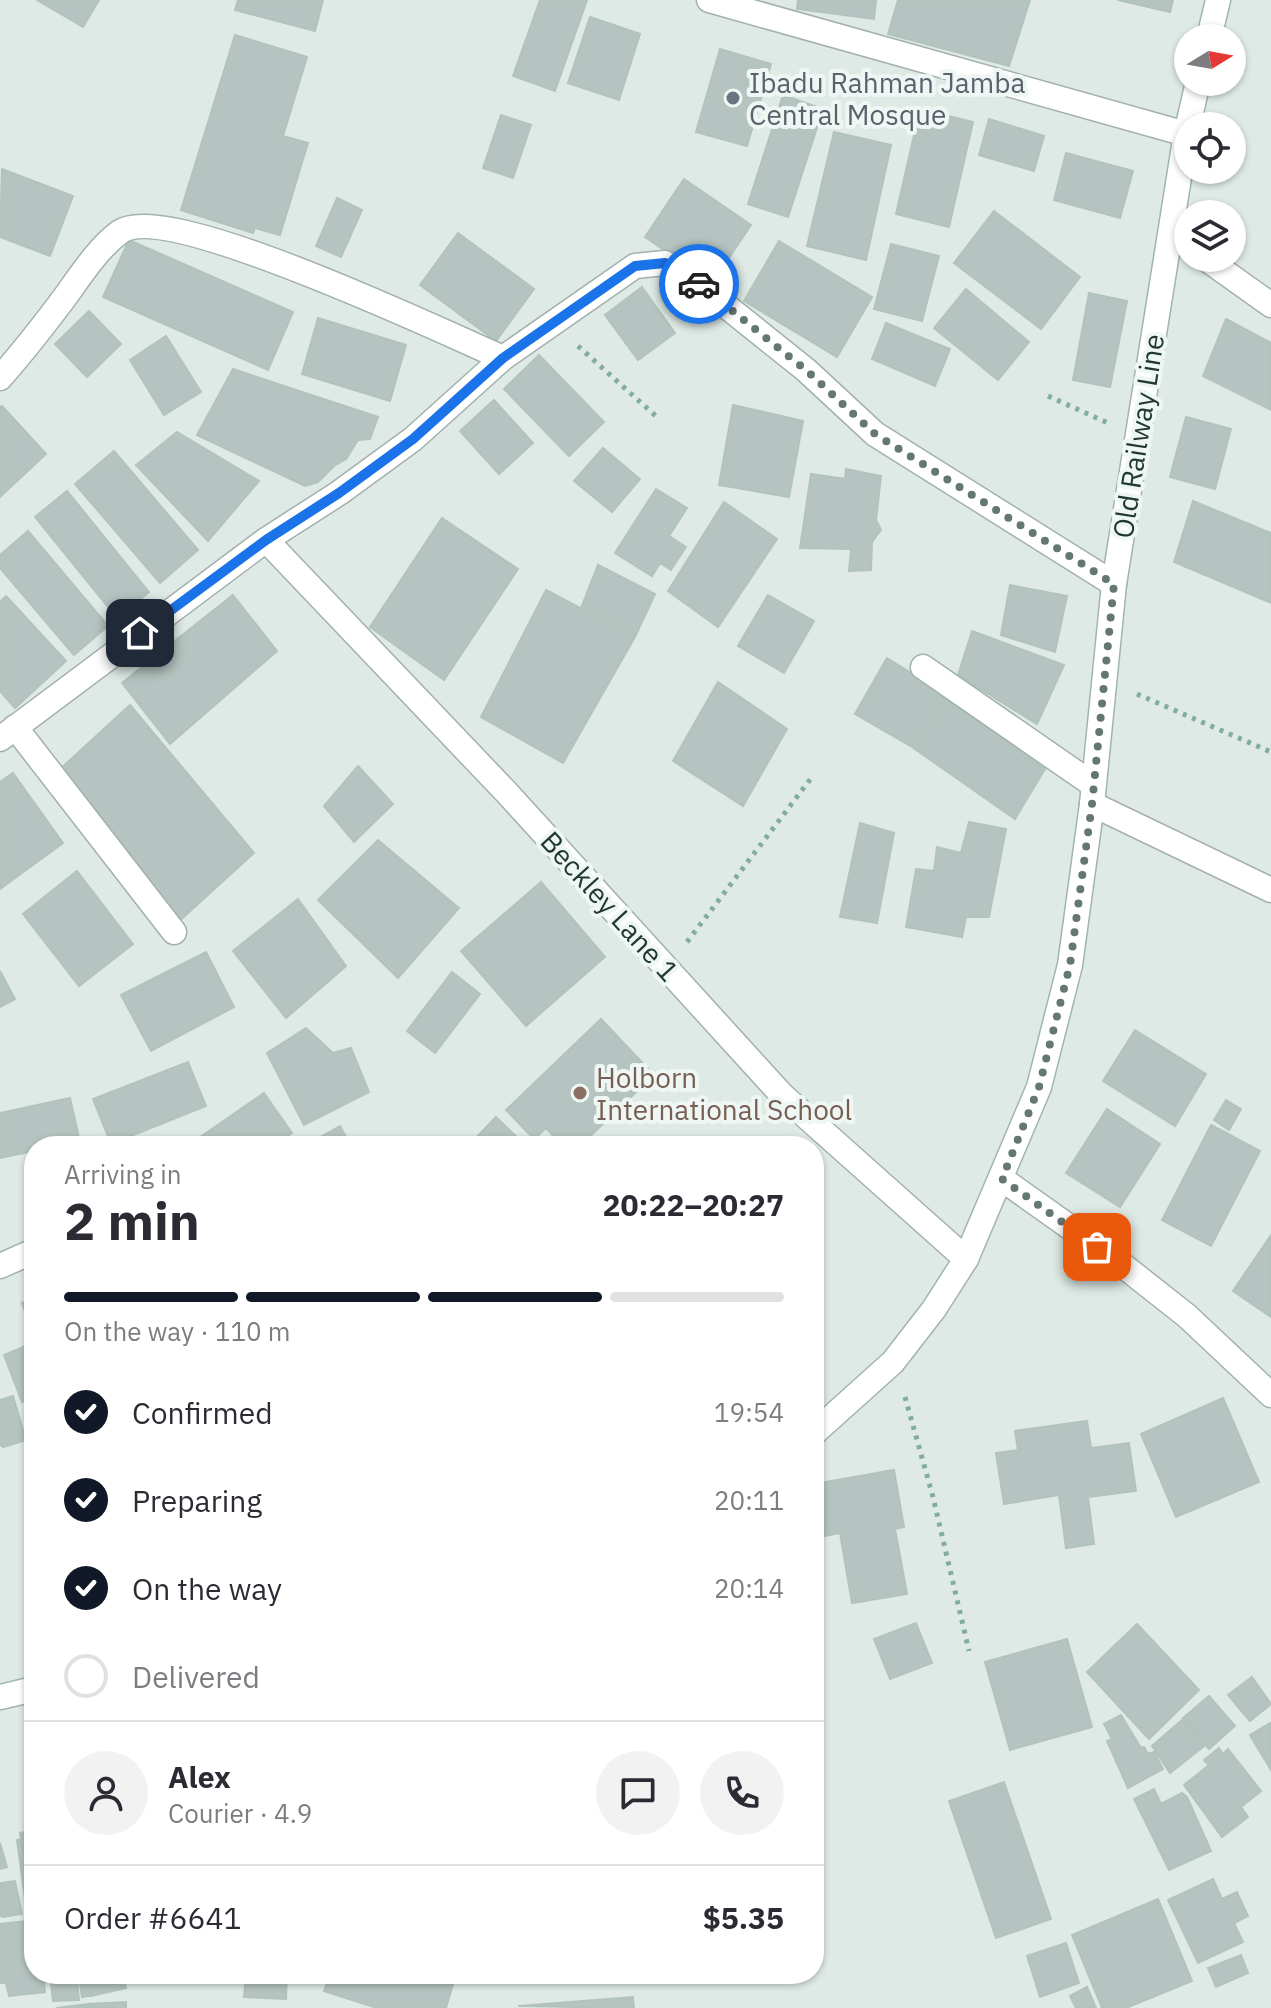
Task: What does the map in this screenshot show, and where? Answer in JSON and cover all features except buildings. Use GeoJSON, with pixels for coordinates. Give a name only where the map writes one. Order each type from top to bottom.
{"type":"FeatureCollection","features":[{"type":"Feature","properties":{"kind":"street"},"geometry":{"type":"LineString","coordinates":[[709,0],[1174,131]]}},
{"type":"Feature","properties":{"kind":"street"},"geometry":{"type":"LineString","coordinates":[[1212,24],[1218,0]]}},
{"type":"Feature","properties":{"kind":"street"},"geometry":{"type":"LineString","coordinates":[[0,378],[93,259],[123,230],[156,226],[201,235],[301,271],[503,358]]}},
{"type":"Feature","properties":{"kind":"street"},"geometry":{"type":"LineString","coordinates":[[174,932],[7,733],[266,540],[339,493],[413,439],[503,358],[635,266],[665,263],[701,286],[806,370],[875,434],[1114,584]]}},
{"type":"Feature","properties":{"kind":"street","name":"Old Railway Line"},"geometry":{"type":"LineString","coordinates":[[824,1424],[893,1362],[934,1309],[966,1259],[1039,1087],[1070,965],[1114,584],[1138,436],[1174,264]]}},
{"type":"Feature","properties":{"kind":"street"},"geometry":{"type":"LineString","coordinates":[[1225,272],[1271,305]]}},
{"type":"Feature","properties":{"kind":"street","name":"Beckley Lane 1"},"geometry":{"type":"LineString","coordinates":[[266,540],[508,794],[782,1095],[966,1259]]}},
{"type":"Feature","properties":{"kind":"street"},"geometry":{"type":"LineString","coordinates":[[923,667],[1092,794],[1271,890]]}},
{"type":"Feature","properties":{"kind":"street"},"geometry":{"type":"LineString","coordinates":[[1002,1179],[1116,1260],[1187,1316],[1271,1395]]}},
{"type":"Feature","properties":{"kind":"street"},"geometry":{"type":"LineString","coordinates":[[0,1266],[24,1255]]}},
{"type":"Feature","properties":{"kind":"street"},"geometry":{"type":"LineString","coordinates":[[0,1697],[24,1691]]}},
{"type":"Feature","properties":{"kind":"path"},"geometry":{"type":"LineString","coordinates":[[554,323],[658,418]]}},
{"type":"Feature","properties":{"kind":"path"},"geometry":{"type":"LineString","coordinates":[[1048,396],[1138,436]]}},
{"type":"Feature","properties":{"kind":"path"},"geometry":{"type":"LineString","coordinates":[[1104,679],[1271,752]]}},
{"type":"Feature","properties":{"kind":"path"},"geometry":{"type":"LineString","coordinates":[[667,969],[812,777]]}},
{"type":"Feature","properties":{"kind":"path"},"geometry":{"type":"LineString","coordinates":[[893,1362],[933,1497],[969,1651]]}},
{"type":"Feature","properties":{"kind":"way so far"},"geometry":{"type":"LineString","coordinates":[[699,284],[806,370],[875,434],[1114,584],[1092,804],[1070,965],[1039,1087],[1002,1179],[1097,1247]]}},
{"type":"Feature","properties":{"kind":"place","name":"Ibadu Rahman Jamba Central Mosque"},"geometry":{"type":"Point","coordinates":[733,98]}},
{"type":"Feature","properties":{"kind":"place","name":"Holborn International School"},"geometry":{"type":"Point","coordinates":[580,1093]}},
{"type":"Feature","properties":{"kind":"route"},"geometry":{"type":"LineString","coordinates":[[140,633],[266,540],[339,493],[413,439],[503,358],[635,266],[665,263],[699,284]]}}]}
